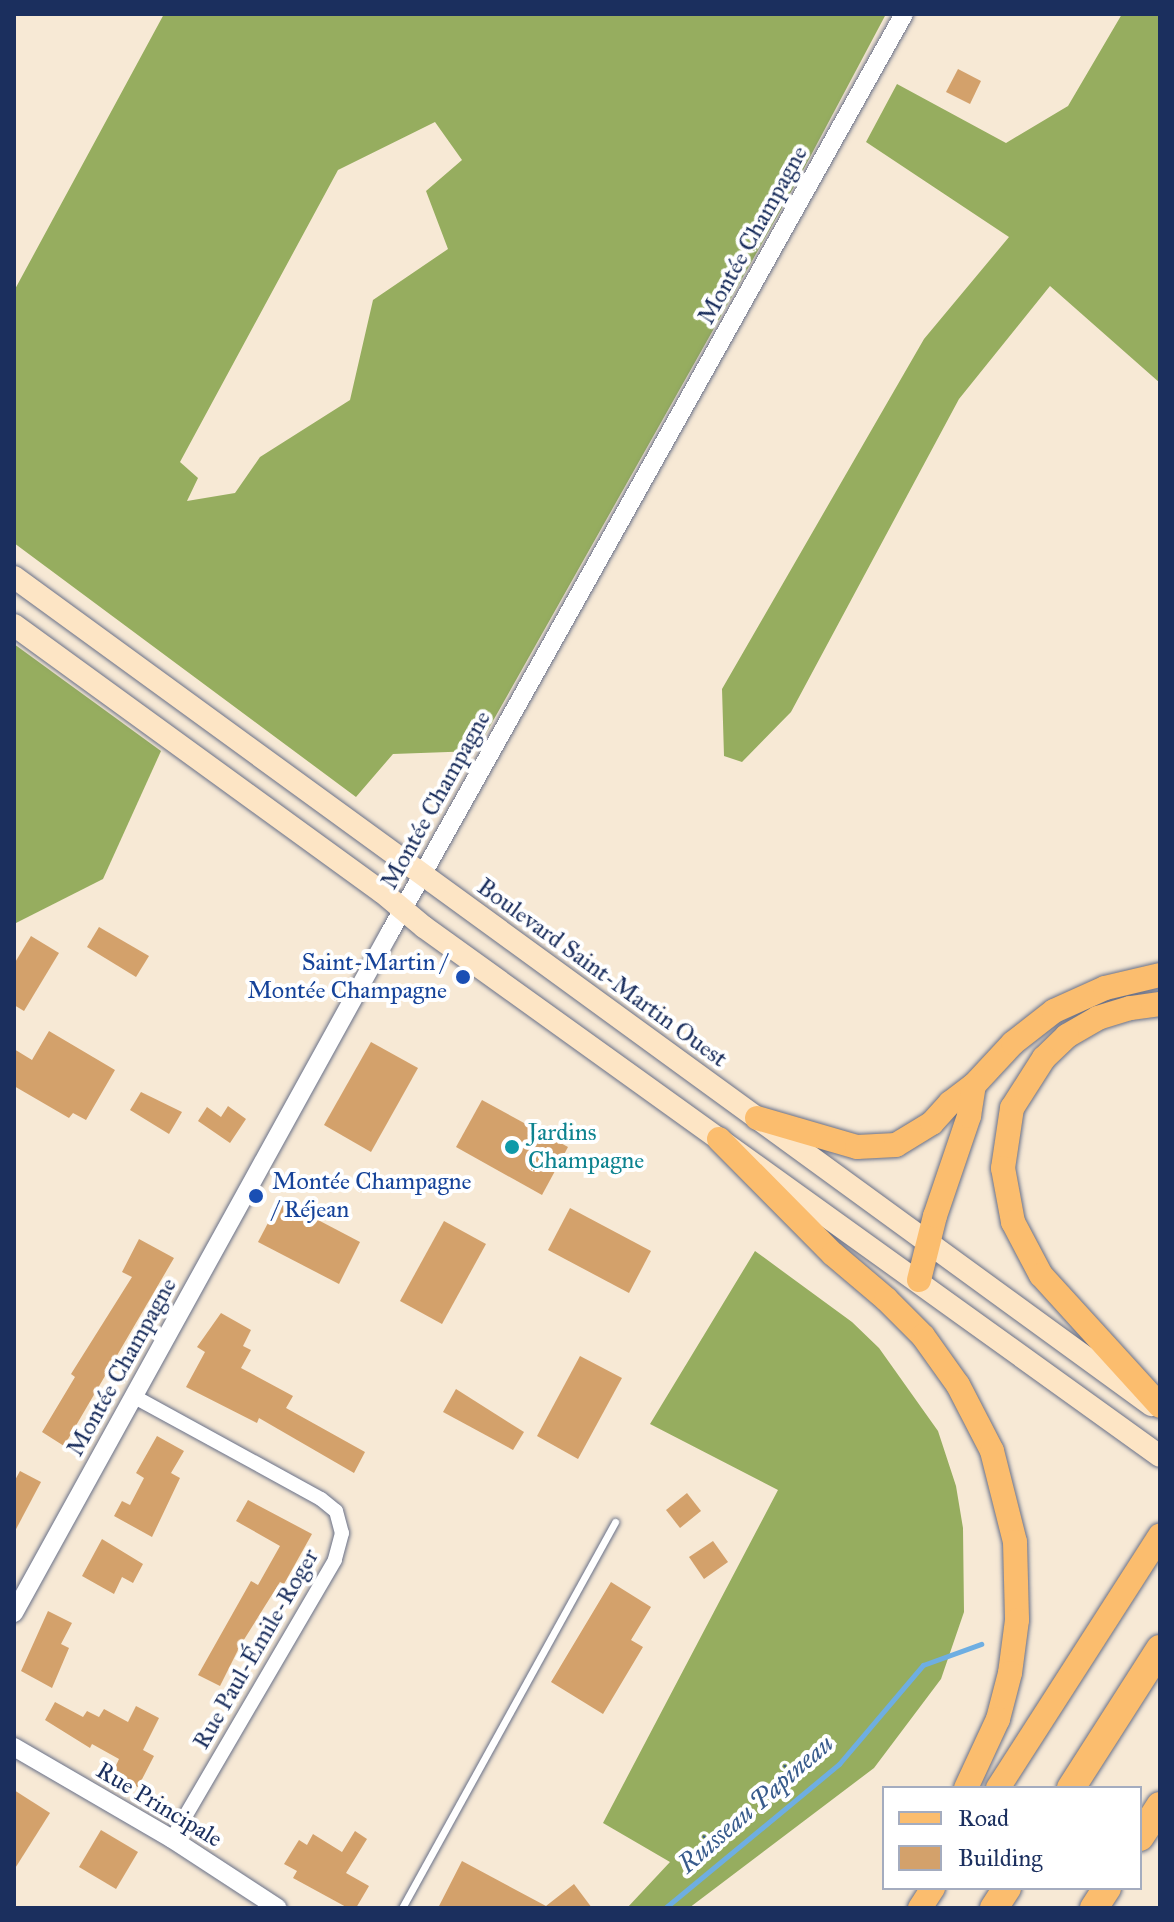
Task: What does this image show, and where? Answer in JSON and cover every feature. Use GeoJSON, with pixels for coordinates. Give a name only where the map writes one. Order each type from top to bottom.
{"type":"FeatureCollection","features":[{"type":"Feature","properties":{"kind":"highway"},"geometry":{"type":"LineString","coordinates":[[1072,1786],[1160,1649]]}},
{"type":"Feature","properties":{"kind":"highway"},"geometry":{"type":"LineString","coordinates":[[1142,1834],[1160,1806]]}},
{"type":"Feature","properties":{"kind":"highway"},"geometry":{"type":"LineString","coordinates":[[994,1908],[1006,1890]]}},
{"type":"Feature","properties":{"kind":"highway"},"geometry":{"type":"LineString","coordinates":[[1094,1908],[1106,1890]]}},
{"type":"Feature","properties":{"kind":"main road","name":"Boulevard Saint-Martin Ouest"},"geometry":{"type":"LineString","coordinates":[[14,577],[928,1245],[1160,1409]]}},
{"type":"Feature","properties":{"kind":"main road"},"geometry":{"type":"LineString","coordinates":[[14,625],[1157,1454]]}},
{"type":"Feature","properties":{"kind":"main road"},"geometry":{"type":"LineString","coordinates":[[757,1118],[857,1147],[887,1147],[915,1136],[974,1085],[1013,1043],[1064,1005],[1105,988],[1160,975]]}},
{"type":"Feature","properties":{"kind":"main road"},"geometry":{"type":"LineString","coordinates":[[1160,1004],[1130,1008],[1098,1018],[1067,1036],[1044,1058],[1012,1108],[1003,1168],[1013,1222],[1041,1275],[1160,1409]]}},
{"type":"Feature","properties":{"kind":"main road"},"geometry":{"type":"LineString","coordinates":[[919,1280],[969,1116],[974,1085]]}},
{"type":"Feature","properties":{"kind":"main road"},"geometry":{"type":"LineString","coordinates":[[719,1139],[833,1254],[879,1292],[923,1336],[958,1385],[992,1451],[1015,1542],[1017,1620],[1003,1703],[967,1786]]}},
{"type":"Feature","properties":{"kind":"main road"},"geometry":{"type":"LineString","coordinates":[[999,1786],[1160,1536]]}},
{"type":"Feature","properties":{"kind":"main road"},"geometry":{"type":"LineString","coordinates":[[904,1908],[913,1890]]}},
{"type":"Feature","properties":{"kind":"main road"},"geometry":{"type":"LineString","coordinates":[[920,1908],[932,1890]]}},
{"type":"Feature","properties":{"kind":"street","name":"Montée Champagne"},"geometry":{"type":"LineString","coordinates":[[14,1613],[403,909],[904,14]]}},
{"type":"Feature","properties":{"kind":"street","name":"Rue Paul-Émile-Roger"},"geometry":{"type":"LineString","coordinates":[[133,1396],[321,1499],[336,1511],[342,1533],[335,1560],[172,1839]]}},
{"type":"Feature","properties":{"kind":"street","name":"Rue Principale"},"geometry":{"type":"LineString","coordinates":[[14,1747],[172,1839],[278,1908]]}},
{"type":"Feature","properties":{"kind":"lane"},"geometry":{"type":"LineString","coordinates":[[402,1908],[615,1522]]}},
{"type":"Feature","properties":{"kind":"green space"},"geometry":{"type":"Polygon","coordinates":[[[164,14],[886,14],[801,174],[476,751],[393,754],[356,797],[14,543],[14,291],[164,14]],[[435,122],[338,170],[180,462],[198,478],[187,501],[235,493],[260,457],[350,400],[373,300],[448,249],[426,191],[462,160],[435,122]]]}},
{"type":"Feature","properties":{"kind":"green space"},"geometry":{"type":"Polygon","coordinates":[[[1122,14],[1160,14],[1160,383],[1050,286],[959,399],[791,712],[742,762],[724,756],[722,689],[924,339],[1009,237],[866,142],[897,84],[1006,143],[1068,106],[1122,14]]]}},
{"type":"Feature","properties":{"kind":"green space"},"geometry":{"type":"Polygon","coordinates":[[[14,644],[161,751],[103,879],[14,924],[14,644]]]}},
{"type":"Feature","properties":{"kind":"green space"},"geometry":{"type":"Polygon","coordinates":[[[755,1251],[852,1322],[879,1348],[938,1431],[956,1486],[963,1528],[964,1612],[941,1679],[874,1768],[689,1908],[627,1908],[670,1862],[603,1823],[778,1490],[650,1424],[755,1251]]]}},
{"type":"Feature","properties":{"kind":"building"},"geometry":{"type":"Polygon","coordinates":[[[958,69],[981,81],[970,104],[946,92],[958,69]]]}},
{"type":"Feature","properties":{"kind":"building"},"geometry":{"type":"Polygon","coordinates":[[[99,927],[149,956],[136,977],[87,947],[99,927]]]}},
{"type":"Feature","properties":{"kind":"building"},"geometry":{"type":"Polygon","coordinates":[[[31,936],[59,953],[24,1011],[14,1005],[14,964],[31,936]]]}},
{"type":"Feature","properties":{"kind":"building"},"geometry":{"type":"Polygon","coordinates":[[[49,1031],[115,1070],[86,1120],[73,1113],[69,1118],[14,1086],[14,1049],[32,1060],[49,1031]]]}},
{"type":"Feature","properties":{"kind":"building"},"geometry":{"type":"Polygon","coordinates":[[[371,1042],[418,1068],[371,1152],[324,1125],[371,1042]]]}},
{"type":"Feature","properties":{"kind":"building"},"geometry":{"type":"Polygon","coordinates":[[[141,1092],[182,1112],[169,1134],[130,1110],[141,1092]]]}},
{"type":"Feature","properties":{"kind":"building","name":"Jardins Champagne"},"geometry":{"type":"Polygon","coordinates":[[[482,1100],[568,1147],[542,1195],[456,1147],[482,1100]]]}},
{"type":"Feature","properties":{"kind":"building"},"geometry":{"type":"Polygon","coordinates":[[[228,1106],[246,1119],[230,1143],[198,1121],[207,1107],[221,1117],[228,1106]]]}},
{"type":"Feature","properties":{"kind":"building"},"geometry":{"type":"Polygon","coordinates":[[[280,1200],[360,1242],[339,1284],[258,1242],[280,1200]]]}},
{"type":"Feature","properties":{"kind":"building"},"geometry":{"type":"Polygon","coordinates":[[[570,1208],[651,1251],[629,1293],[548,1250],[570,1208]]]}},
{"type":"Feature","properties":{"kind":"building"},"geometry":{"type":"Polygon","coordinates":[[[444,1221],[486,1244],[442,1324],[400,1301],[444,1221]]]}},
{"type":"Feature","properties":{"kind":"building"},"geometry":{"type":"Polygon","coordinates":[[[139,1239],[174,1258],[64,1446],[42,1432],[75,1377],[71,1374],[132,1277],[122,1272],[139,1239]]]}},
{"type":"Feature","properties":{"kind":"building"},"geometry":{"type":"Polygon","coordinates":[[[221,1313],[251,1330],[243,1346],[251,1350],[241,1368],[293,1396],[286,1408],[365,1452],[354,1473],[259,1418],[257,1423],[186,1387],[205,1352],[197,1347],[221,1313]]]}},
{"type":"Feature","properties":{"kind":"building"},"geometry":{"type":"Polygon","coordinates":[[[580,1356],[622,1378],[578,1459],[537,1436],[580,1356]]]}},
{"type":"Feature","properties":{"kind":"building"},"geometry":{"type":"Polygon","coordinates":[[[456,1389],[524,1432],[513,1450],[443,1412],[456,1389]]]}},
{"type":"Feature","properties":{"kind":"building"},"geometry":{"type":"Polygon","coordinates":[[[157,1436],[184,1451],[171,1473],[180,1478],[152,1537],[114,1516],[122,1501],[130,1505],[144,1478],[136,1473],[157,1436]]]}},
{"type":"Feature","properties":{"kind":"building"},"geometry":{"type":"Polygon","coordinates":[[[20,1471],[41,1482],[14,1533],[14,1482],[20,1471]]]}},
{"type":"Feature","properties":{"kind":"building"},"geometry":{"type":"Polygon","coordinates":[[[687,1493],[701,1511],[680,1528],[666,1510],[687,1493]]]}},
{"type":"Feature","properties":{"kind":"building"},"geometry":{"type":"Polygon","coordinates":[[[248,1500],[312,1534],[284,1584],[280,1582],[240,1646],[220,1686],[198,1675],[251,1581],[258,1585],[280,1546],[236,1521],[248,1500]]]}},
{"type":"Feature","properties":{"kind":"building"},"geometry":{"type":"Polygon","coordinates":[[[102,1539],[143,1564],[133,1583],[122,1577],[114,1594],[82,1576],[102,1539]]]}},
{"type":"Feature","properties":{"kind":"building"},"geometry":{"type":"Polygon","coordinates":[[[713,1541],[728,1562],[704,1579],[689,1557],[713,1541]]]}},
{"type":"Feature","properties":{"kind":"building"},"geometry":{"type":"Polygon","coordinates":[[[611,1582],[651,1607],[631,1640],[643,1647],[603,1714],[551,1682],[611,1582]]]}},
{"type":"Feature","properties":{"kind":"building"},"geometry":{"type":"Polygon","coordinates":[[[48,1611],[72,1623],[61,1644],[69,1648],[52,1688],[21,1671],[48,1611]]]}},
{"type":"Feature","properties":{"kind":"building"},"geometry":{"type":"Polygon","coordinates":[[[55,1702],[83,1717],[87,1711],[99,1717],[104,1709],[128,1722],[136,1706],[159,1718],[143,1750],[154,1756],[138,1787],[112,1774],[119,1759],[92,1744],[90,1748],[45,1720],[55,1702]]]}},
{"type":"Feature","properties":{"kind":"building"},"geometry":{"type":"Polygon","coordinates":[[[14,1790],[50,1813],[14,1870],[14,1790]]]}},
{"type":"Feature","properties":{"kind":"building"},"geometry":{"type":"Polygon","coordinates":[[[101,1830],[138,1852],[116,1889],[79,1867],[101,1830]]]}},
{"type":"Feature","properties":{"kind":"building"},"geometry":{"type":"Polygon","coordinates":[[[355,1831],[367,1839],[346,1873],[369,1886],[356,1908],[348,1908],[293,1878],[297,1871],[284,1864],[299,1840],[307,1845],[313,1834],[342,1852],[355,1831]]]}},
{"type":"Feature","properties":{"kind":"building"},"geometry":{"type":"Polygon","coordinates":[[[462,1861],[546,1906],[574,1884],[592,1908],[438,1908],[462,1861]]]}},
{"type":"Feature","properties":{"kind":"waterway","name":"Ruisseau Papineau"},"geometry":{"type":"LineString","coordinates":[[665,1908],[839,1764],[923,1665],[981,1644]]}},
{"type":"Feature","properties":{"kind":"place","name":"Saint-Martin / Montée Champagne"},"geometry":{"type":"Point","coordinates":[463,977]}},
{"type":"Feature","properties":{"kind":"place","name":"Jardins Champagne"},"geometry":{"type":"Point","coordinates":[512,1147]}},
{"type":"Feature","properties":{"kind":"place","name":"Montée Champagne / Réjean"},"geometry":{"type":"Point","coordinates":[256,1196]}}]}
